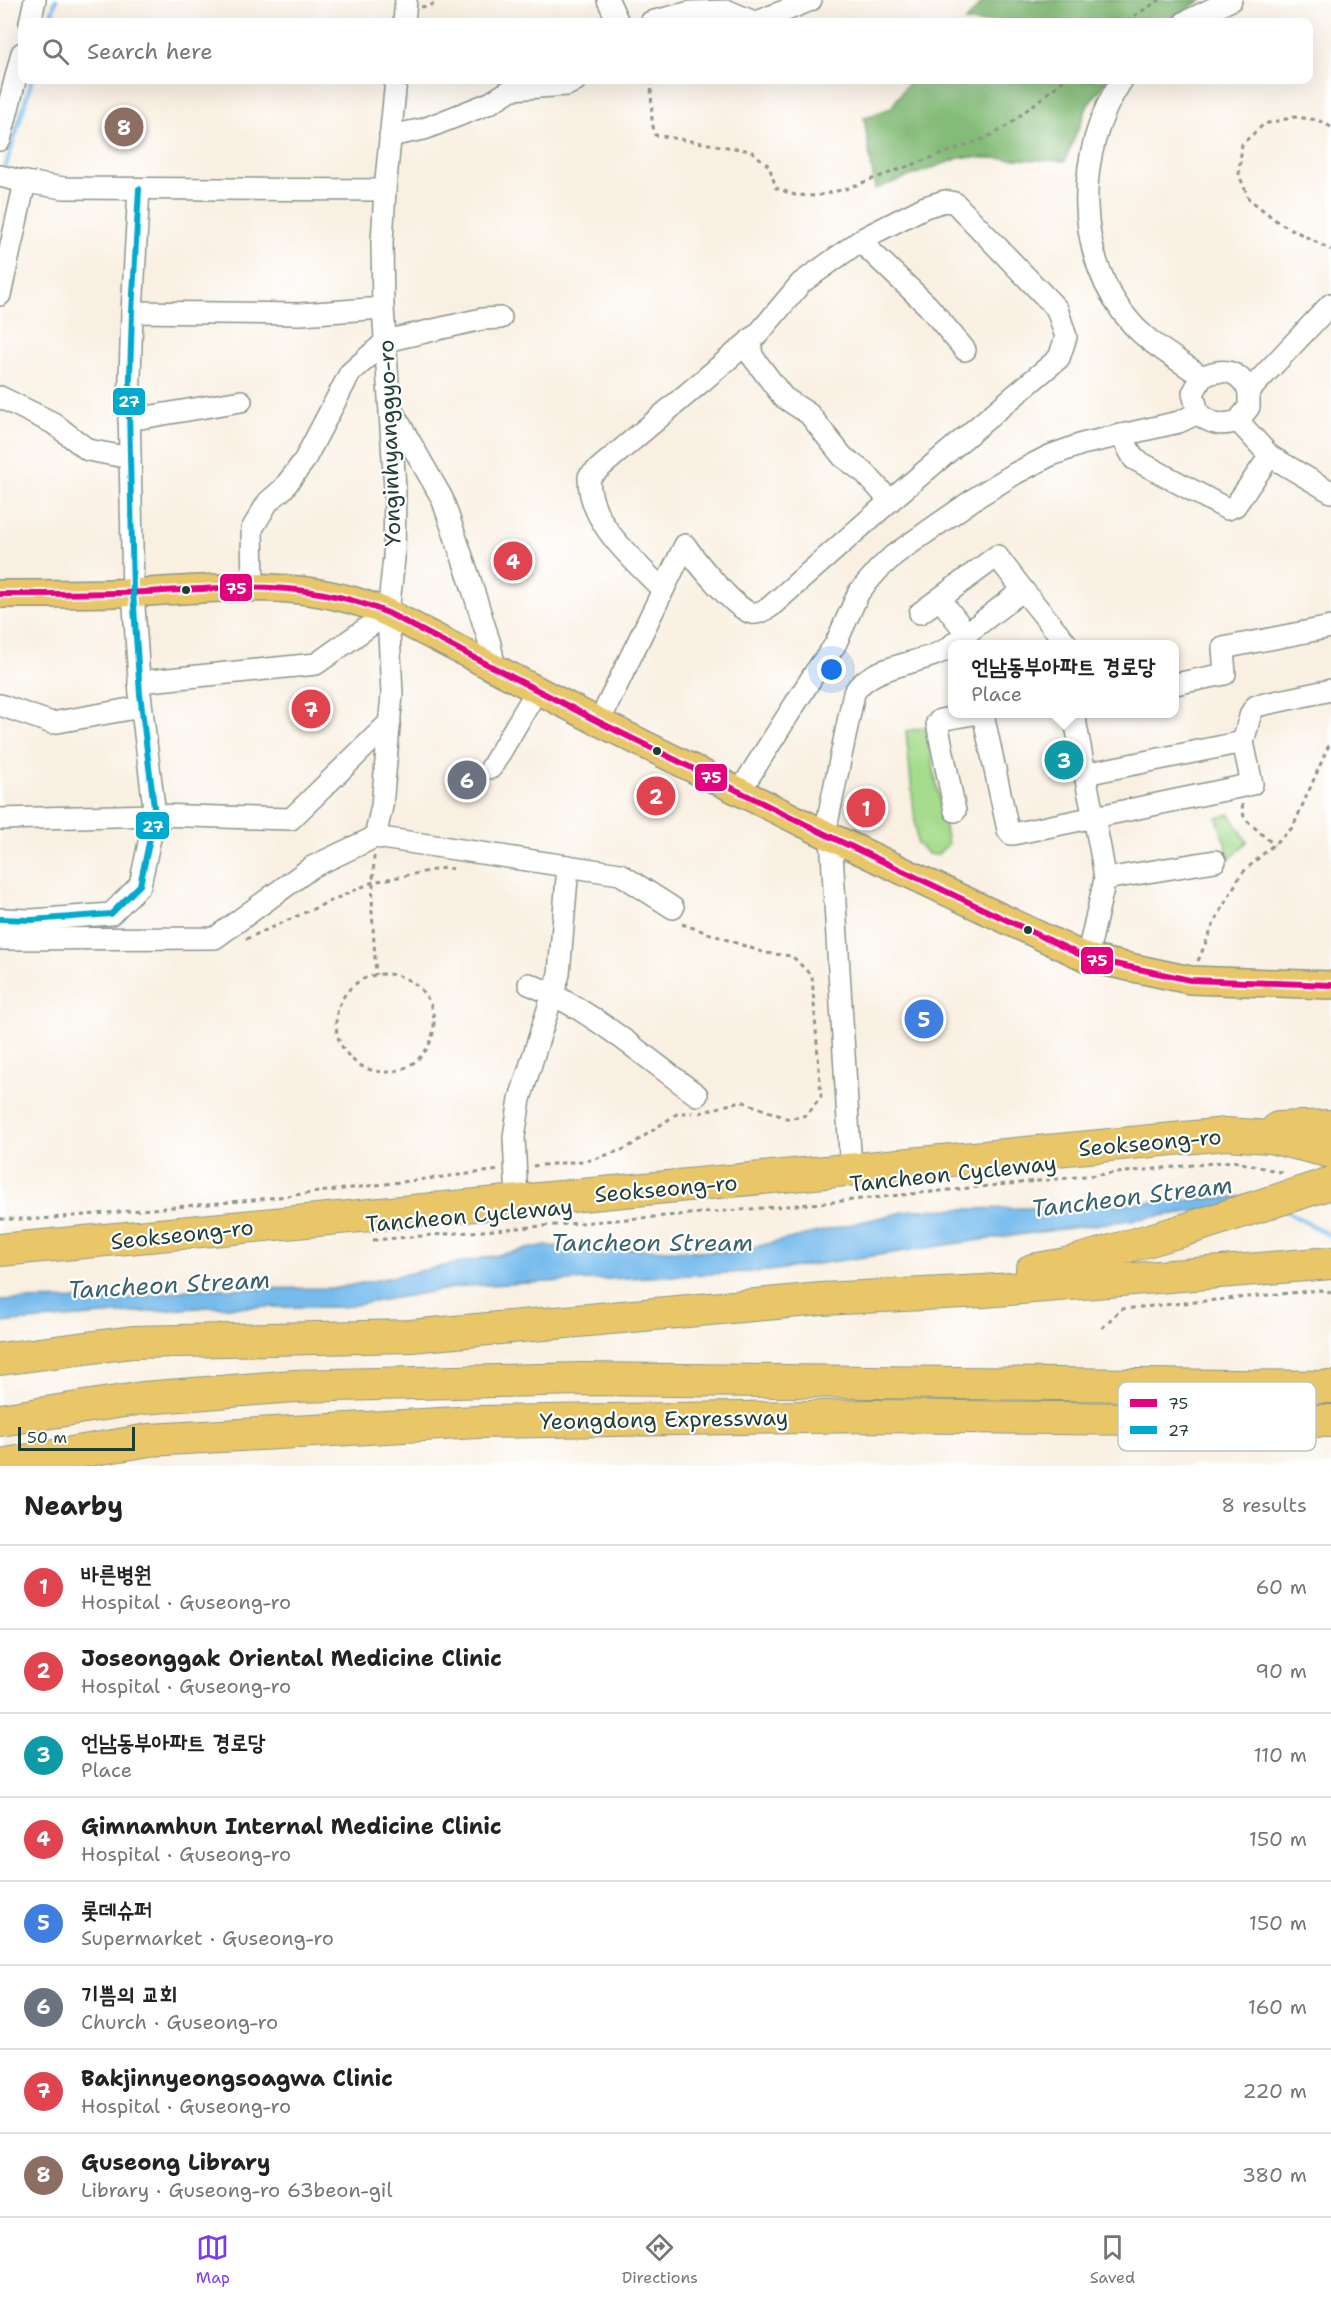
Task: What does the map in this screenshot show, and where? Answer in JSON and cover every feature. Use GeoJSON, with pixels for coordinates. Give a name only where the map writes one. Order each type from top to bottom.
{"type":"FeatureCollection","features":[{"type":"Feature","properties":{"kind":"highway"},"geometry":{"type":"LineString","coordinates":[[1226,1134],[1266,1129],[1331,1126]]}},
{"type":"Feature","properties":{"kind":"highway","name":"Seokseong-ro"},"geometry":{"type":"LineString","coordinates":[[0,1251],[1226,1134],[1270,1137],[1331,1152]]}},
{"type":"Feature","properties":{"kind":"highway"},"geometry":{"type":"LineString","coordinates":[[821,1299],[896,1281],[987,1277],[1066,1264],[1331,1184]]}},
{"type":"Feature","properties":{"kind":"highway"},"geometry":{"type":"LineString","coordinates":[[0,1359],[133,1342],[411,1336],[821,1299],[984,1291],[1322,1264]]}},
{"type":"Feature","properties":{"kind":"highway","name":"Yeongdong Expressway"},"geometry":{"type":"LineString","coordinates":[[0,1420],[144,1398],[295,1386],[582,1379],[1118,1384]]}},
{"type":"Feature","properties":{"kind":"highway","name":"Yeongdong Expressway"},"geometry":{"type":"LineString","coordinates":[[1316,1386],[1331,1386]]}},
{"type":"Feature","properties":{"kind":"highway","name":"Yeongdong Expressway"},"geometry":{"type":"LineString","coordinates":[[0,1465],[149,1440],[477,1422],[874,1416],[1118,1419]]}},
{"type":"Feature","properties":{"kind":"highway","name":"Yeongdong Expressway"},"geometry":{"type":"LineString","coordinates":[[1316,1421],[1331,1421]]}},
{"type":"Feature","properties":{"kind":"main road"},"geometry":{"type":"LineString","coordinates":[[0,594],[253,588],[305,590],[360,601],[828,835],[1087,958],[1190,980],[1331,985]]}},
{"type":"Feature","properties":{"kind":"street"},"geometry":{"type":"LineString","coordinates":[[31,18],[35,0]]}},
{"type":"Feature","properties":{"kind":"street"},"geometry":{"type":"LineString","coordinates":[[404,18],[406,0]]}},
{"type":"Feature","properties":{"kind":"street"},"geometry":{"type":"LineString","coordinates":[[608,0],[616,18]]}},
{"type":"Feature","properties":{"kind":"street"},"geometry":{"type":"LineString","coordinates":[[1193,18],[1231,0]]}},
{"type":"Feature","properties":{"kind":"street"},"geometry":{"type":"LineString","coordinates":[[764,18],[800,1]]}},
{"type":"Feature","properties":{"kind":"street"},"geometry":{"type":"LineString","coordinates":[[667,18],[692,12],[728,11],[745,18]]}},
{"type":"Feature","properties":{"kind":"street"},"geometry":{"type":"LineString","coordinates":[[0,140],[14,63]]}},
{"type":"Feature","properties":{"kind":"street","name":"Yonginhyanggyo-ro"},"geometry":{"type":"LineString","coordinates":[[375,837],[382,806],[392,694],[388,613],[394,558],[395,488],[383,308],[382,243],[396,84]]}},
{"type":"Feature","properties":{"kind":"street"},"geometry":{"type":"LineString","coordinates":[[390,136],[424,129],[490,103],[512,89],[569,84]]}},
{"type":"Feature","properties":{"kind":"street"},"geometry":{"type":"LineString","coordinates":[[1120,84],[1104,113],[1088,177],[1086,200],[1088,226],[1094,254],[1104,282],[1132,324],[1143,335],[1202,377]]}},
{"type":"Feature","properties":{"kind":"street"},"geometry":{"type":"LineString","coordinates":[[0,176],[64,188],[385,190]]}},
{"type":"Feature","properties":{"kind":"street"},"geometry":{"type":"LineString","coordinates":[[0,295],[24,182]]}},
{"type":"Feature","properties":{"kind":"street"},"geometry":{"type":"LineString","coordinates":[[0,919],[32,920],[111,914],[140,885],[155,815],[141,707],[133,592],[129,420],[139,189]]}},
{"type":"Feature","properties":{"kind":"street"},"geometry":{"type":"LineString","coordinates":[[599,722],[685,545],[700,568],[738,605],[749,613],[758,613],[770,607],[890,501],[1059,358],[1066,337],[1057,309],[955,203],[945,201],[925,207],[860,241],[801,283],[750,340],[589,477],[588,493],[605,527],[663,590]]}},
{"type":"Feature","properties":{"kind":"street"},"geometry":{"type":"LineString","coordinates":[[860,241],[928,306],[965,350]]}},
{"type":"Feature","properties":{"kind":"street"},"geometry":{"type":"LineString","coordinates":[[1249,391],[1331,304]]}},
{"type":"Feature","properties":{"kind":"street"},"geometry":{"type":"LineString","coordinates":[[132,312],[301,314],[383,308]]}},
{"type":"Feature","properties":{"kind":"street"},"geometry":{"type":"LineString","coordinates":[[253,588],[252,529],[268,502],[283,489],[304,461],[350,373],[385,342],[482,319],[501,318]]}},
{"type":"Feature","properties":{"kind":"street"},"geometry":{"type":"LineString","coordinates":[[750,340],[752,356],[783,397],[809,414],[843,457],[865,473],[890,501]]}},
{"type":"Feature","properties":{"kind":"street"},"geometry":{"type":"LineString","coordinates":[[1219,370],[1238,375],[1249,391],[1249,407],[1238,421],[1216,424],[1206,421],[1198,413],[1193,393],[1202,377],[1219,370]]}},
{"type":"Feature","properties":{"kind":"street"},"geometry":{"type":"LineString","coordinates":[[0,397],[53,423],[88,450],[130,458]]}},
{"type":"Feature","properties":{"kind":"street"},"geometry":{"type":"LineString","coordinates":[[129,420],[241,401]]}},
{"type":"Feature","properties":{"kind":"street"},"geometry":{"type":"LineString","coordinates":[[391,410],[442,498],[470,580],[495,669]]}},
{"type":"Feature","properties":{"kind":"street"},"geometry":{"type":"LineString","coordinates":[[740,791],[816,670],[835,645],[860,592],[894,555],[1016,473],[1049,456],[1082,444],[1179,422],[1198,413]]}},
{"type":"Feature","properties":{"kind":"street"},"geometry":{"type":"LineString","coordinates":[[1238,421],[1270,456],[1331,492]]}},
{"type":"Feature","properties":{"kind":"street"},"geometry":{"type":"LineString","coordinates":[[1121,435],[1134,459],[1227,509],[1235,506],[1270,456]]}},
{"type":"Feature","properties":{"kind":"street"},"geometry":{"type":"LineString","coordinates":[[920,613],[997,556],[1063,640]]}},
{"type":"Feature","properties":{"kind":"street"},"geometry":{"type":"LineString","coordinates":[[959,640],[1023,590]]}},
{"type":"Feature","properties":{"kind":"street"},"geometry":{"type":"LineString","coordinates":[[940,598],[958,640]]}},
{"type":"Feature","properties":{"kind":"street"},"geometry":{"type":"LineString","coordinates":[[139,682],[316,664],[388,613]]}},
{"type":"Feature","properties":{"kind":"street"},"geometry":{"type":"LineString","coordinates":[[1179,683],[1225,674],[1223,648],[1331,627]]}},
{"type":"Feature","properties":{"kind":"street"},"geometry":{"type":"LineString","coordinates":[[851,1170],[828,835],[854,693],[870,676],[933,657],[948,647]]}},
{"type":"Feature","properties":{"kind":"street"},"geometry":{"type":"LineString","coordinates":[[491,768],[537,690]]}},
{"type":"Feature","properties":{"kind":"street"},"geometry":{"type":"LineString","coordinates":[[984,718],[1009,833],[1252,784],[1243,742],[1251,713],[1256,706],[1331,690]]}},
{"type":"Feature","properties":{"kind":"street"},"geometry":{"type":"LineString","coordinates":[[0,705],[52,723],[141,707]]}},
{"type":"Feature","properties":{"kind":"street"},"geometry":{"type":"LineString","coordinates":[[951,718],[940,720],[937,723],[954,811]]}},
{"type":"Feature","properties":{"kind":"street"},"geometry":{"type":"LineString","coordinates":[[1075,718],[1105,879],[1087,958]]}},
{"type":"Feature","properties":{"kind":"street"},"geometry":{"type":"LineString","coordinates":[[0,819],[155,815],[291,819],[390,722]]}},
{"type":"Feature","properties":{"kind":"street"},"geometry":{"type":"LineString","coordinates":[[1085,774],[1243,742]]}},
{"type":"Feature","properties":{"kind":"street"},"geometry":{"type":"LineString","coordinates":[[0,939],[215,938],[312,867],[375,837],[620,874],[673,908]]}},
{"type":"Feature","properties":{"kind":"street"},"geometry":{"type":"LineString","coordinates":[[1105,879],[1215,861]]}},
{"type":"Feature","properties":{"kind":"street"},"geometry":{"type":"LineString","coordinates":[[517,1202],[514,1137],[520,1099],[559,974],[568,866]]}},
{"type":"Feature","properties":{"kind":"street"},"geometry":{"type":"LineString","coordinates":[[530,984],[553,993],[697,1095]]}},
{"type":"Feature","properties":{"kind":"path"},"geometry":{"type":"LineString","coordinates":[[1132,18],[1160,0]]}},
{"type":"Feature","properties":{"kind":"path"},"geometry":{"type":"LineString","coordinates":[[651,84],[652,122],[656,135],[751,151],[769,166],[776,188],[795,195],[816,196],[845,189],[986,138],[1007,126],[1059,84]]}},
{"type":"Feature","properties":{"kind":"path"},"geometry":{"type":"LineString","coordinates":[[1331,127],[1318,120],[1295,117],[1264,124],[1242,144],[1239,174],[1249,199],[1278,222],[1331,250]]}},
{"type":"Feature","properties":{"kind":"path"},"geometry":{"type":"LineString","coordinates":[[1190,980],[1214,923],[1240,874],[1293,827],[1328,747],[1331,745]]}},
{"type":"Feature","properties":{"kind":"path"},"geometry":{"type":"LineString","coordinates":[[1239,787],[1244,818],[1274,845]]}},
{"type":"Feature","properties":{"kind":"path"},"geometry":{"type":"LineString","coordinates":[[375,837],[372,911],[376,975]]}},
{"type":"Feature","properties":{"kind":"path"},"geometry":{"type":"LineString","coordinates":[[376,975],[393,975],[408,980],[422,991],[431,1005],[434,1022],[432,1038],[424,1052],[413,1064],[399,1071],[383,1073],[360,1066],[343,1050],[337,1035],[335,1020],[339,1004],[348,991],[360,981],[376,975]]}},
{"type":"Feature","properties":{"kind":"path","name":"Tancheon Cycleway"},"geometry":{"type":"LineString","coordinates":[[369,1240],[823,1203],[1233,1161],[1287,1173]]}},
{"type":"Feature","properties":{"kind":"path"},"geometry":{"type":"LineString","coordinates":[[1102,1328],[1121,1309],[1321,1290],[1331,1293]]}},
{"type":"Feature","properties":{"kind":"green space"},"geometry":{"type":"Polygon","coordinates":[[[984,0],[1202,0],[1172,18],[968,18],[984,0]]]}},
{"type":"Feature","properties":{"kind":"green space"},"geometry":{"type":"Polygon","coordinates":[[[907,84],[1105,84],[1088,105],[1065,161],[962,157],[875,189],[864,118],[891,108],[907,84]]]}},
{"type":"Feature","properties":{"kind":"green space"},"geometry":{"type":"Polygon","coordinates":[[[926,727],[948,844],[937,855],[928,854],[917,843],[906,731],[926,727]]]}},
{"type":"Feature","properties":{"kind":"green space"},"geometry":{"type":"Polygon","coordinates":[[[1230,814],[1247,842],[1230,859],[1217,818],[1230,814]]]}},
{"type":"Feature","properties":{"kind":"water","name":"Tancheon Stream"},"geometry":{"type":"Polygon","coordinates":[[[1267,1195],[1291,1213],[1249,1204],[769,1271],[465,1286],[343,1307],[209,1307],[0,1323],[0,1300],[125,1299],[195,1289],[338,1288],[542,1246],[733,1252],[912,1210],[1078,1207],[1267,1195]]]}},
{"type":"Feature","properties":{"kind":"waterway"},"geometry":{"type":"LineString","coordinates":[[50,18],[56,0]]}},
{"type":"Feature","properties":{"kind":"waterway"},"geometry":{"type":"LineString","coordinates":[[4,172],[31,84]]}},
{"type":"Feature","properties":{"kind":"waterway","name":"Tancheon Stream"},"geometry":{"type":"LineString","coordinates":[[1286,1211],[1331,1236]]}},
{"type":"Feature","properties":{"kind":"transit line","name":"27"},"geometry":{"type":"LineString","coordinates":[[0,919],[32,920],[111,914],[140,885],[155,815],[140,694],[133,592],[129,409],[139,189]]}},
{"type":"Feature","properties":{"kind":"transit line","name":"75"},"geometry":{"type":"LineString","coordinates":[[0,594],[269,588],[328,594],[358,602],[388,613],[599,722],[831,837],[1087,958],[1190,980],[1331,985]]}},
{"type":"Feature","properties":{"kind":"place","name":"Guseong Library"},"geometry":{"type":"Point","coordinates":[124,127]}},
{"type":"Feature","properties":{"kind":"place","name":"Gimnamhun Internal Medicine Clinic"},"geometry":{"type":"Point","coordinates":[513,561]}},
{"type":"Feature","properties":{"kind":"place","name":"Bakjinnyeongsoagwa Clinic"},"geometry":{"type":"Point","coordinates":[311,709]}},
{"type":"Feature","properties":{"kind":"place","name":"언남동부아파트 경로당"},"geometry":{"type":"Point","coordinates":[1064,760]}},
{"type":"Feature","properties":{"kind":"place","name":"기쁨의 교회"},"geometry":{"type":"Point","coordinates":[467,780]}},
{"type":"Feature","properties":{"kind":"place","name":"Joseonggak Oriental Medicine Clinic"},"geometry":{"type":"Point","coordinates":[656,796]}},
{"type":"Feature","properties":{"kind":"place","name":"바른병원"},"geometry":{"type":"Point","coordinates":[866,808]}},
{"type":"Feature","properties":{"kind":"place","name":"롯데슈퍼"},"geometry":{"type":"Point","coordinates":[924,1019]}}]}
